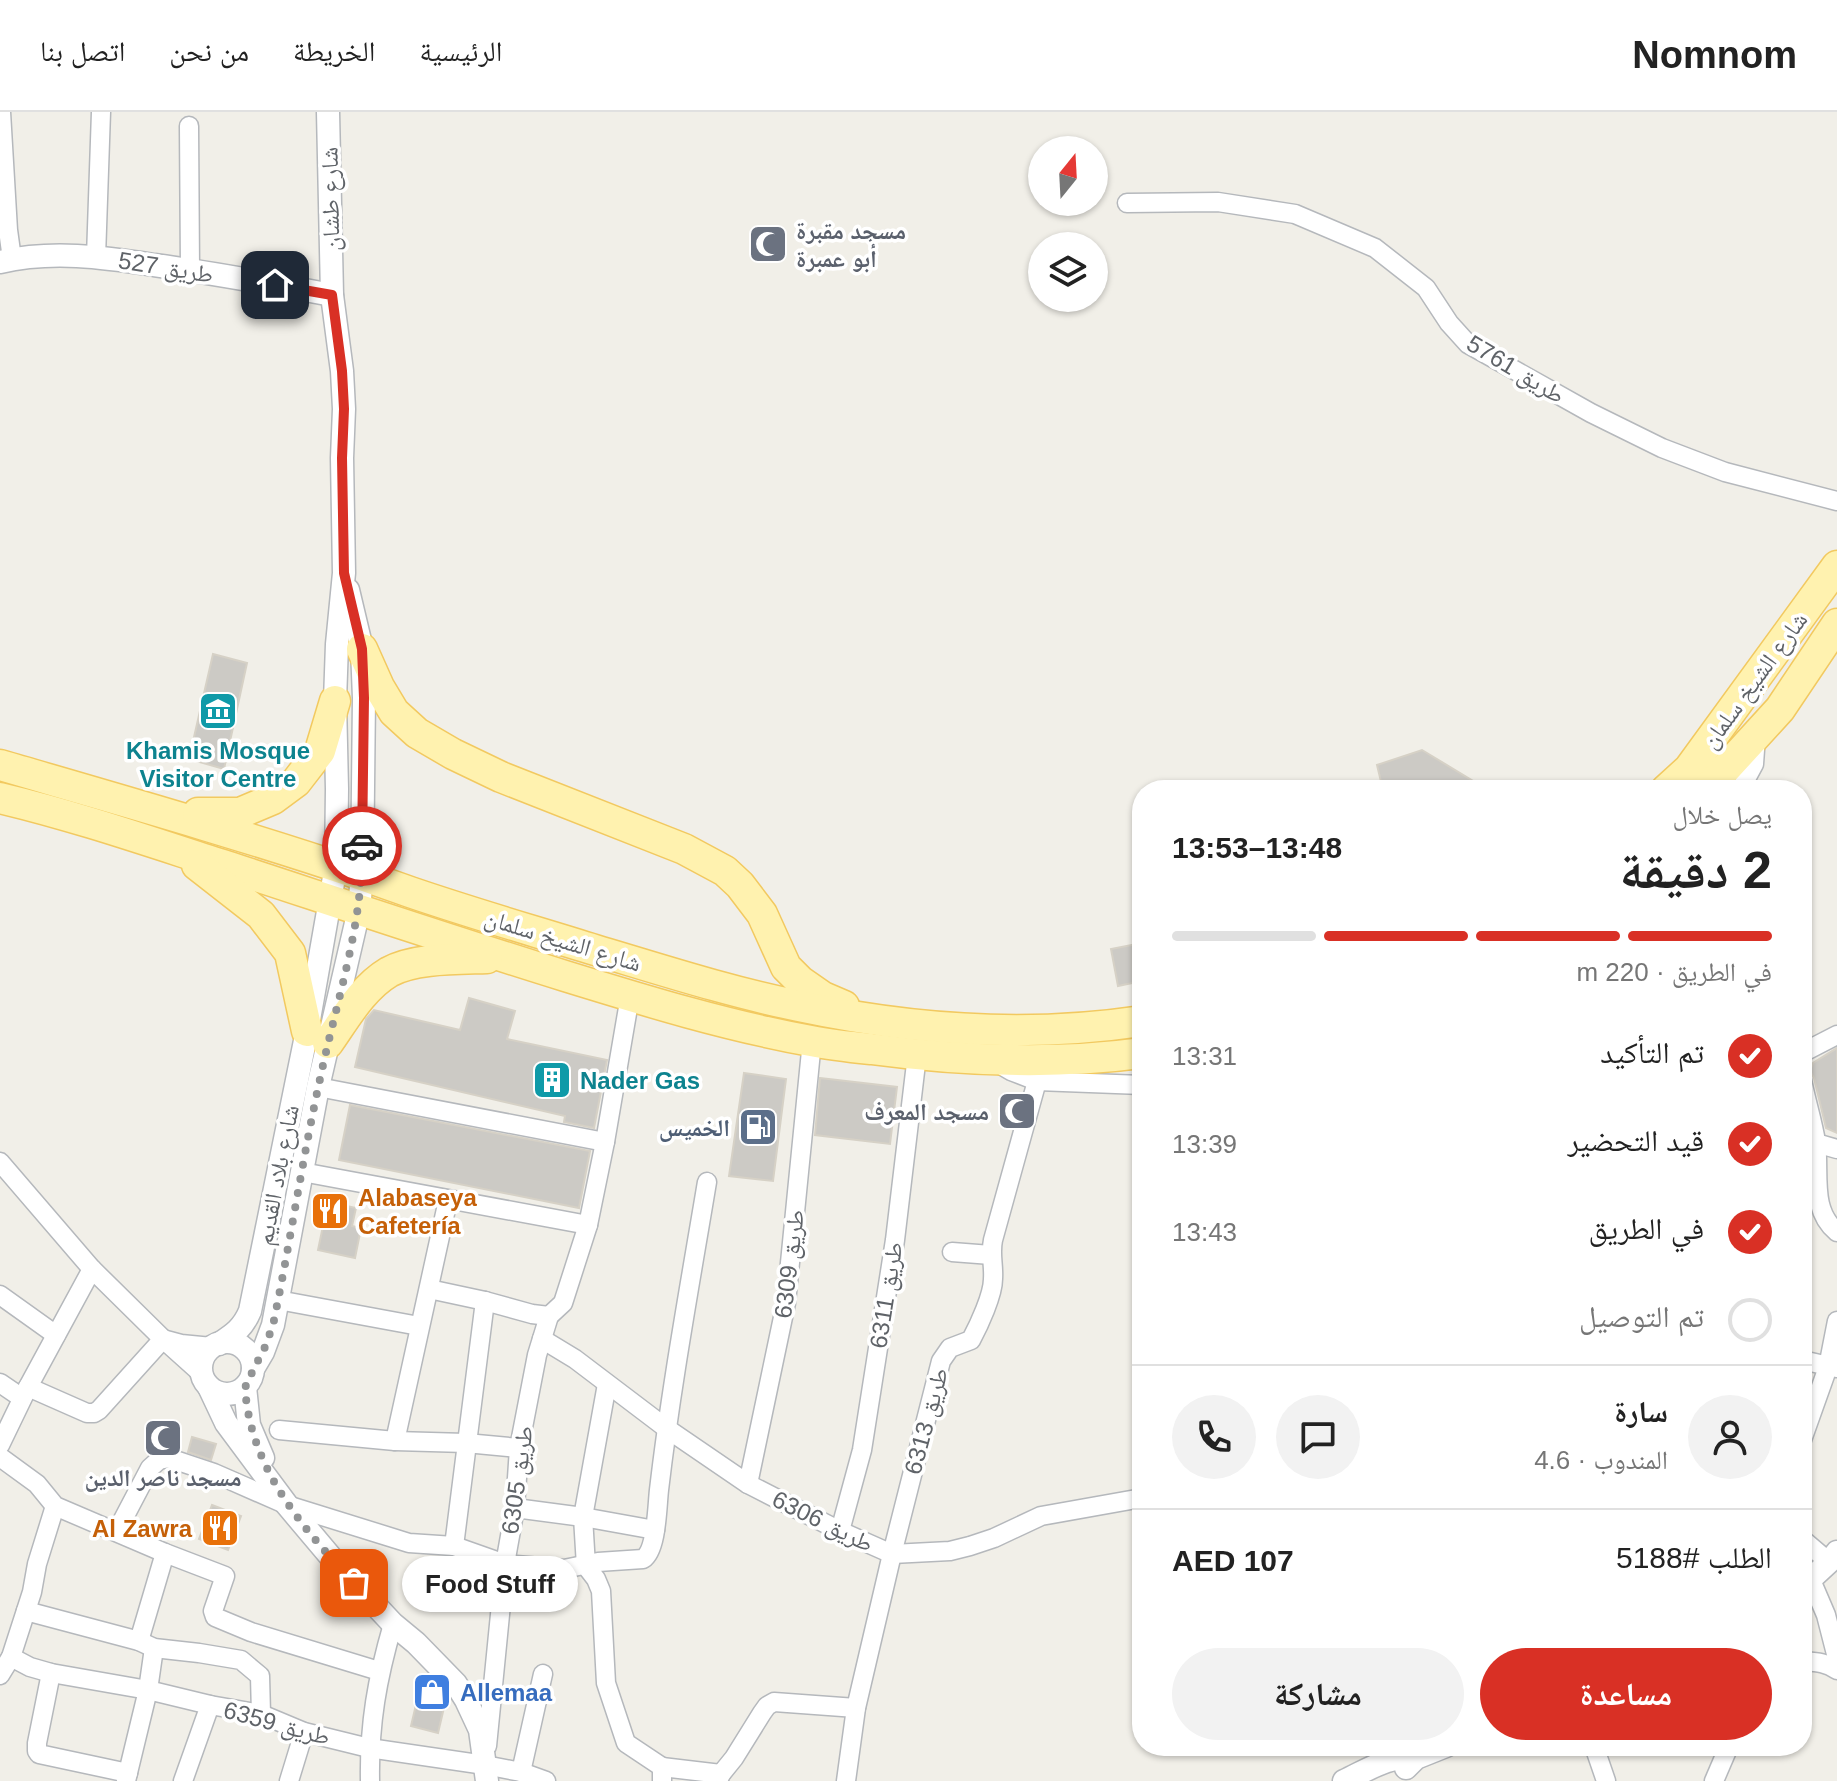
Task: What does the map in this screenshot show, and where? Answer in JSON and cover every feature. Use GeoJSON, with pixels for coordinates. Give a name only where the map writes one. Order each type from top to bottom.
{"type":"FeatureCollection","features":[{"type":"Feature","properties":{"kind":"main road","name":"شارع الشيخ سلمان"},"geometry":{"type":"LineString","coordinates":[[1677,780],[1689,769],[1837,566]]}},
{"type":"Feature","properties":{"kind":"main road","name":"شارع الشيخ سلمان"},"geometry":{"type":"LineString","coordinates":[[1715,780],[1780,709],[1837,624]]}},
{"type":"Feature","properties":{"kind":"main road"},"geometry":{"type":"LineString","coordinates":[[362,649],[394,712],[417,733],[501,777],[684,849],[725,871],[762,914],[786,967],[800,981],[823,997],[880,1020]]}},
{"type":"Feature","properties":{"kind":"main road"},"geometry":{"type":"LineString","coordinates":[[155,810],[240,813],[273,799],[296,782],[320,751],[335,701]]}},
{"type":"Feature","properties":{"kind":"main road","name":"شارع الشيخ سلمان"},"geometry":{"type":"LineString","coordinates":[[0,765],[349,870],[411,893],[637,963],[799,1006],[946,1028],[1009,1030],[1132,1022]]}},
{"type":"Feature","properties":{"kind":"main road","name":"شارع الشيخ سلمان"},"geometry":{"type":"LineString","coordinates":[[0,798],[180,851],[630,996],[722,1021],[812,1041],[917,1055],[993,1061],[1063,1060],[1132,1054]]}},
{"type":"Feature","properties":{"kind":"main road"},"geometry":{"type":"LineString","coordinates":[[180,851],[261,915],[290,953],[317,1037],[390,972],[425,961],[505,957]]}},
{"type":"Feature","properties":{"kind":"street"},"geometry":{"type":"LineString","coordinates":[[1,112],[8,230],[6,261]]}},
{"type":"Feature","properties":{"kind":"street"},"geometry":{"type":"LineString","coordinates":[[96,257],[101,112]]}},
{"type":"Feature","properties":{"kind":"street","name":"شارع طشان"},"geometry":{"type":"LineString","coordinates":[[328,112],[332,295],[344,409],[344,573],[335,701],[337,789],[349,870]]}},
{"type":"Feature","properties":{"kind":"street"},"geometry":{"type":"LineString","coordinates":[[189,126],[190,270]]}},
{"type":"Feature","properties":{"kind":"street","name":"طريق 5761"},"geometry":{"type":"LineString","coordinates":[[1127,203],[1218,202],[1295,214],[1375,248],[1426,288],[1449,323],[1468,344],[1591,413],[1662,448],[1725,472],[1837,501]]}},
{"type":"Feature","properties":{"kind":"street","name":"طريق 527"},"geometry":{"type":"LineString","coordinates":[[6,261],[53,255],[96,257],[332,295]]}},
{"type":"Feature","properties":{"kind":"street","name":"شارع طشان"},"geometry":{"type":"LineString","coordinates":[[344,573],[362,649],[364,698],[345,905]]}},
{"type":"Feature","properties":{"kind":"street"},"geometry":{"type":"LineString","coordinates":[[1745,780],[1754,764],[1756,736]]}},
{"type":"Feature","properties":{"kind":"street","name":"شارع بلاد القديم"},"geometry":{"type":"LineString","coordinates":[[216,1345],[237,1333],[250,1311],[317,1037],[345,905]]}},
{"type":"Feature","properties":{"kind":"street"},"geometry":{"type":"LineString","coordinates":[[429,1289],[549,1316],[563,1303],[588,1225],[630,996]]}},
{"type":"Feature","properties":{"kind":"street"},"geometry":{"type":"LineString","coordinates":[[1812,1048],[1837,1035]]}},
{"type":"Feature","properties":{"kind":"street","name":"شارع بلاد القديم"},"geometry":{"type":"LineString","coordinates":[[249,1378],[269,1336],[278,1300],[318,1087],[317,1037]]}},
{"type":"Feature","properties":{"kind":"street","name":"طريق 6309"},"geometry":{"type":"LineString","coordinates":[[748,1484],[786,1303],[812,1041]]}},
{"type":"Feature","properties":{"kind":"street","name":"طريق 6311"},"geometry":{"type":"LineString","coordinates":[[840,1531],[862,1450],[895,1240],[917,1055]]}},
{"type":"Feature","properties":{"kind":"street"},"geometry":{"type":"LineString","coordinates":[[993,1061],[1037,1081],[1132,1085]]}},
{"type":"Feature","properties":{"kind":"street","name":"طريق 6313"},"geometry":{"type":"LineString","coordinates":[[846,1781],[856,1708],[941,1361],[950,1348],[968,1342],[973,1336],[992,1288],[993,1240],[1037,1081]]}},
{"type":"Feature","properties":{"kind":"street"},"geometry":{"type":"LineString","coordinates":[[318,1087],[605,1142]]}},
{"type":"Feature","properties":{"kind":"street"},"geometry":{"type":"LineString","coordinates":[[1812,1136],[1837,1149]]}},
{"type":"Feature","properties":{"kind":"street"},"geometry":{"type":"LineString","coordinates":[[1812,1151],[1821,1211],[1830,1227],[1837,1232]]}},
{"type":"Feature","properties":{"kind":"street"},"geometry":{"type":"LineString","coordinates":[[0,1162],[92,1269],[214,1391],[227,1394],[240,1391],[249,1378]]}},
{"type":"Feature","properties":{"kind":"street"},"geometry":{"type":"LineString","coordinates":[[302,1172],[588,1225]]}},
{"type":"Feature","properties":{"kind":"street"},"geometry":{"type":"LineString","coordinates":[[117,1531],[150,1468],[159,1460],[169,1458],[214,1473],[287,1505],[409,1543],[454,1546],[505,1564],[564,1569],[647,1557],[655,1530],[666,1428],[707,1182]]}},
{"type":"Feature","properties":{"kind":"street"},"geometry":{"type":"LineString","coordinates":[[395,1441],[448,1200]]}},
{"type":"Feature","properties":{"kind":"street"},"geometry":{"type":"LineString","coordinates":[[952,1252],[991,1255]]}},
{"type":"Feature","properties":{"kind":"street"},"geometry":{"type":"LineString","coordinates":[[0,1445],[92,1269]]}},
{"type":"Feature","properties":{"kind":"street"},"geometry":{"type":"LineString","coordinates":[[0,1295],[56,1335]]}},
{"type":"Feature","properties":{"kind":"street"},"geometry":{"type":"LineString","coordinates":[[278,1300],[419,1326]]}},
{"type":"Feature","properties":{"kind":"street"},"geometry":{"type":"LineString","coordinates":[[454,1546],[485,1301]]}},
{"type":"Feature","properties":{"kind":"street","name":"طريق 6305"},"geometry":{"type":"LineString","coordinates":[[486,1773],[519,1448],[549,1316]]}},
{"type":"Feature","properties":{"kind":"street"},"geometry":{"type":"LineString","coordinates":[[1812,1416],[1832,1368],[1837,1321]]}},
{"type":"Feature","properties":{"kind":"street"},"geometry":{"type":"LineString","coordinates":[[163,1339],[181,1344],[235,1344],[248,1354],[249,1425],[287,1505]]}},
{"type":"Feature","properties":{"kind":"street"},"geometry":{"type":"LineString","coordinates":[[0,1383],[94,1413],[163,1339]]}},
{"type":"Feature","properties":{"kind":"street","name":"طريق 6306"},"geometry":{"type":"LineString","coordinates":[[542,1339],[575,1359],[666,1428],[748,1484],[892,1554],[950,1551],[994,1538],[1041,1516],[1132,1500]]}},
{"type":"Feature","properties":{"kind":"street"},"geometry":{"type":"LineString","coordinates":[[216,1345],[203,1359],[205,1380],[226,1423],[287,1505],[335,1562],[393,1624],[456,1684],[480,1730],[486,1773]]}},
{"type":"Feature","properties":{"kind":"street"},"geometry":{"type":"LineString","coordinates":[[1812,1363],[1832,1368]]}},
{"type":"Feature","properties":{"kind":"street"},"geometry":{"type":"LineString","coordinates":[[607,1384],[583,1517],[586,1566],[601,1591],[606,1683],[626,1743],[662,1774],[719,1778],[767,1706],[774,1702],[856,1708]]}},
{"type":"Feature","properties":{"kind":"street"},"geometry":{"type":"LineString","coordinates":[[279,1430],[519,1448]]}},
{"type":"Feature","properties":{"kind":"street"},"geometry":{"type":"LineString","coordinates":[[0,1457],[37,1484],[55,1506],[225,1576],[213,1614],[251,1632],[379,1671]]}},
{"type":"Feature","properties":{"kind":"street"},"geometry":{"type":"LineString","coordinates":[[0,1675],[11,1657],[26,1611],[55,1506]]}},
{"type":"Feature","properties":{"kind":"street"},"geometry":{"type":"LineString","coordinates":[[515,1508],[655,1530]]}},
{"type":"Feature","properties":{"kind":"street"},"geometry":{"type":"LineString","coordinates":[[1812,1545],[1833,1557],[1812,1578]]}},
{"type":"Feature","properties":{"kind":"street"},"geometry":{"type":"LineString","coordinates":[[51,1673],[37,1751],[42,1756],[127,1777],[148,1690],[146,1645],[165,1553]]}},
{"type":"Feature","properties":{"kind":"street"},"geometry":{"type":"LineString","coordinates":[[1812,1591],[1832,1615],[1837,1658]]}},
{"type":"Feature","properties":{"kind":"street"},"geometry":{"type":"LineString","coordinates":[[26,1611],[146,1645],[241,1660],[260,1676],[261,1714]]}},
{"type":"Feature","properties":{"kind":"street"},"geometry":{"type":"LineString","coordinates":[[370,1781],[369,1748],[379,1671],[393,1624]]}},
{"type":"Feature","properties":{"kind":"street"},"geometry":{"type":"LineString","coordinates":[[241,1660],[251,1632]]}},
{"type":"Feature","properties":{"kind":"street","name":"طريق 6359"},"geometry":{"type":"LineString","coordinates":[[11,1657],[51,1673],[261,1714],[304,1732],[369,1748],[486,1773],[521,1772],[546,1781]]}},
{"type":"Feature","properties":{"kind":"street"},"geometry":{"type":"LineString","coordinates":[[1812,1662],[1837,1670]]}},
{"type":"Feature","properties":{"kind":"street"},"geometry":{"type":"LineString","coordinates":[[521,1772],[543,1674]]}},
{"type":"Feature","properties":{"kind":"street"},"geometry":{"type":"LineString","coordinates":[[183,1781],[210,1705]]}},
{"type":"Feature","properties":{"kind":"street"},"geometry":{"type":"LineString","coordinates":[[289,1781],[304,1732]]}},
{"type":"Feature","properties":{"kind":"street"},"geometry":{"type":"LineString","coordinates":[[1379,1781],[1421,1756]]}},
{"type":"Feature","properties":{"kind":"street"},"geometry":{"type":"LineString","coordinates":[[1597,1756],[1606,1781]]}},
{"type":"Feature","properties":{"kind":"street"},"geometry":{"type":"LineString","coordinates":[[1714,1781],[1725,1756]]}},
{"type":"Feature","properties":{"kind":"street"},"geometry":{"type":"LineString","coordinates":[[1344,1781],[1391,1759],[1416,1758]]}},
{"type":"Feature","properties":{"kind":"building","name":"Khamis Mosque Visitor Centre"},"geometry":{"type":"Polygon","coordinates":[[[213,654],[247,663],[224,769],[189,759],[213,654]]]}},
{"type":"Feature","properties":{"kind":"building"},"geometry":{"type":"Polygon","coordinates":[[[1422,750],[1472,780],[1381,780],[1377,765],[1422,750]]]}},
{"type":"Feature","properties":{"kind":"building"},"geometry":{"type":"Polygon","coordinates":[[[1132,945],[1132,983],[1118,986],[1111,949],[1132,945]]]}},
{"type":"Feature","properties":{"kind":"building"},"geometry":{"type":"Polygon","coordinates":[[[469,998],[515,1011],[507,1039],[607,1060],[594,1128],[564,1122],[565,1116],[355,1067],[366,1019],[374,1010],[460,1030],[469,998]]]}},
{"type":"Feature","properties":{"kind":"building"},"geometry":{"type":"Polygon","coordinates":[[[1837,1048],[1837,1133],[1826,1128],[1812,1074],[1813,1063],[1837,1048]]]}},
{"type":"Feature","properties":{"kind":"building","name":"الخميس"},"geometry":{"type":"Polygon","coordinates":[[[744,1073],[786,1079],[773,1181],[729,1176],[744,1073]]]}},
{"type":"Feature","properties":{"kind":"building"},"geometry":{"type":"Polygon","coordinates":[[[820,1078],[897,1087],[890,1144],[815,1135],[820,1078]]]}},
{"type":"Feature","properties":{"kind":"building"},"geometry":{"type":"Polygon","coordinates":[[[350,1105],[590,1151],[579,1208],[339,1160],[350,1105]]]}},
{"type":"Feature","properties":{"kind":"building"},"geometry":{"type":"Polygon","coordinates":[[[328,1202],[356,1208],[352,1226],[361,1228],[355,1258],[318,1250],[328,1202]]]}},
{"type":"Feature","properties":{"kind":"building"},"geometry":{"type":"Polygon","coordinates":[[[192,1437],[216,1444],[211,1460],[188,1452],[192,1437]]]}},
{"type":"Feature","properties":{"kind":"building","name":"Al Zawra"},"geometry":{"type":"Polygon","coordinates":[[[212,1505],[241,1516],[228,1550],[199,1539],[212,1505]]]}},
{"type":"Feature","properties":{"kind":"building"},"geometry":{"type":"Polygon","coordinates":[[[422,1679],[446,1699],[438,1733],[411,1726],[422,1679]]]}},
{"type":"Feature","properties":{"kind":"way so far"},"geometry":{"type":"LineString","coordinates":[[354,1583],[287,1505],[255,1442],[249,1425],[245,1387],[273,1325],[318,1087],[359,910],[362,846]]}},
{"type":"Feature","properties":{"kind":"place","name":"مسجد مقبرة أبو عمبرة"},"geometry":{"type":"Point","coordinates":[768,244]}},
{"type":"Feature","properties":{"kind":"place","name":"Khamis Mosque Visitor Centre"},"geometry":{"type":"Point","coordinates":[218,711]}},
{"type":"Feature","properties":{"kind":"place","name":"Nader Gas"},"geometry":{"type":"Point","coordinates":[552,1080]}},
{"type":"Feature","properties":{"kind":"place","name":"مسجد المعرف"},"geometry":{"type":"Point","coordinates":[1017,1111]}},
{"type":"Feature","properties":{"kind":"place","name":"الخميس"},"geometry":{"type":"Point","coordinates":[758,1127]}},
{"type":"Feature","properties":{"kind":"place","name":"Alabaseya Cafetería"},"geometry":{"type":"Point","coordinates":[330,1211]}},
{"type":"Feature","properties":{"kind":"place","name":"مسجد ناصر الدين"},"geometry":{"type":"Point","coordinates":[163,1438]}},
{"type":"Feature","properties":{"kind":"place","name":"Al Zawra"},"geometry":{"type":"Point","coordinates":[220,1528]}},
{"type":"Feature","properties":{"kind":"place","name":"Food Stuff"},"geometry":{"type":"Point","coordinates":[354,1583]}},
{"type":"Feature","properties":{"kind":"place","name":"Allemaa"},"geometry":{"type":"Point","coordinates":[432,1692]}},
{"type":"Feature","properties":{"kind":"route"},"geometry":{"type":"LineString","coordinates":[[275,285],[332,295],[344,409],[344,573],[362,649],[362,846]]}}]}
